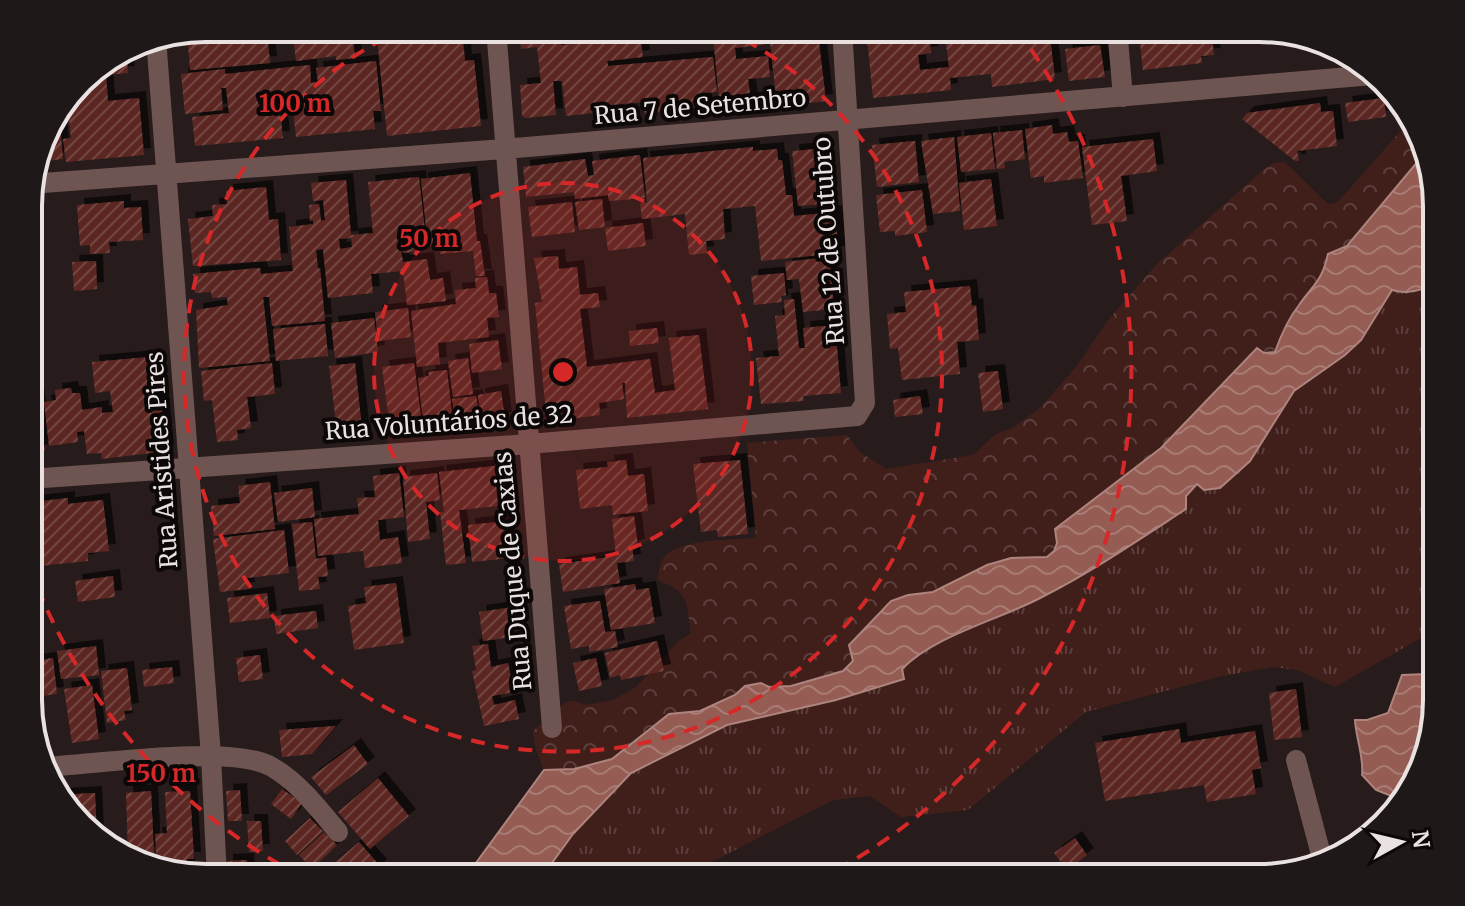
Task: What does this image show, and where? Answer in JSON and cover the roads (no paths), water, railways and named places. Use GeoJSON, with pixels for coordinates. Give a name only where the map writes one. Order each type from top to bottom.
{"type":"FeatureCollection","features":[{"type":"Feature","properties":{"kind":"street","name":"Rua Duque de Caxias"},"geometry":{"type":"LineString","coordinates":[[497,42],[552,728]]}},
{"type":"Feature","properties":{"kind":"street","name":"Rua 12 de Outubro"},"geometry":{"type":"LineString","coordinates":[[843,42],[865,403]]}},
{"type":"Feature","properties":{"kind":"street"},"geometry":{"type":"LineString","coordinates":[[1118,42],[1123,97]]}},
{"type":"Feature","properties":{"kind":"street","name":"Rua Aristides Pires"},"geometry":{"type":"LineString","coordinates":[[157,50],[211,756],[216,864]]}},
{"type":"Feature","properties":{"kind":"street","name":"Rua 7 de Setembro"},"geometry":{"type":"LineString","coordinates":[[44,183],[504,149],[1358,76]]}},
{"type":"Feature","properties":{"kind":"street","name":"Rua Voluntários de 32"},"geometry":{"type":"LineString","coordinates":[[42,478],[848,418],[857,416],[865,403]]}},
{"type":"Feature","properties":{"kind":"street"},"geometry":{"type":"LineString","coordinates":[[57,766],[211,756],[245,758],[269,765],[290,779],[338,832]]}},
{"type":"Feature","properties":{"kind":"street"},"geometry":{"type":"LineString","coordinates":[[1296,760],[1320,851]]}},
{"type":"Feature","properties":{"kind":"water"},"geometry":{"type":"Polygon","coordinates":[[[1417,163],[1423,196],[1423,289],[1392,290],[1361,340],[1294,391],[1250,461],[1220,488],[1204,490],[1197,484],[1186,496],[1186,509],[1062,586],[932,646],[902,669],[904,679],[836,700],[727,725],[631,773],[573,834],[551,864],[475,864],[544,770],[574,769],[612,759],[669,714],[700,711],[735,695],[745,686],[761,683],[769,687],[791,686],[843,671],[853,661],[849,645],[891,601],[933,592],[987,565],[1011,558],[1047,557],[1057,543],[1055,529],[1161,448],[1257,348],[1264,353],[1275,352],[1291,316],[1320,276],[1328,254],[1347,246],[1417,163]]]}},
{"type":"Feature","properties":{"kind":"water"},"geometry":{"type":"Polygon","coordinates":[[[1423,674],[1423,710],[1414,752],[1392,796],[1376,790],[1362,775],[1355,720],[1367,720],[1388,713],[1402,675],[1423,674]]]}}]}
